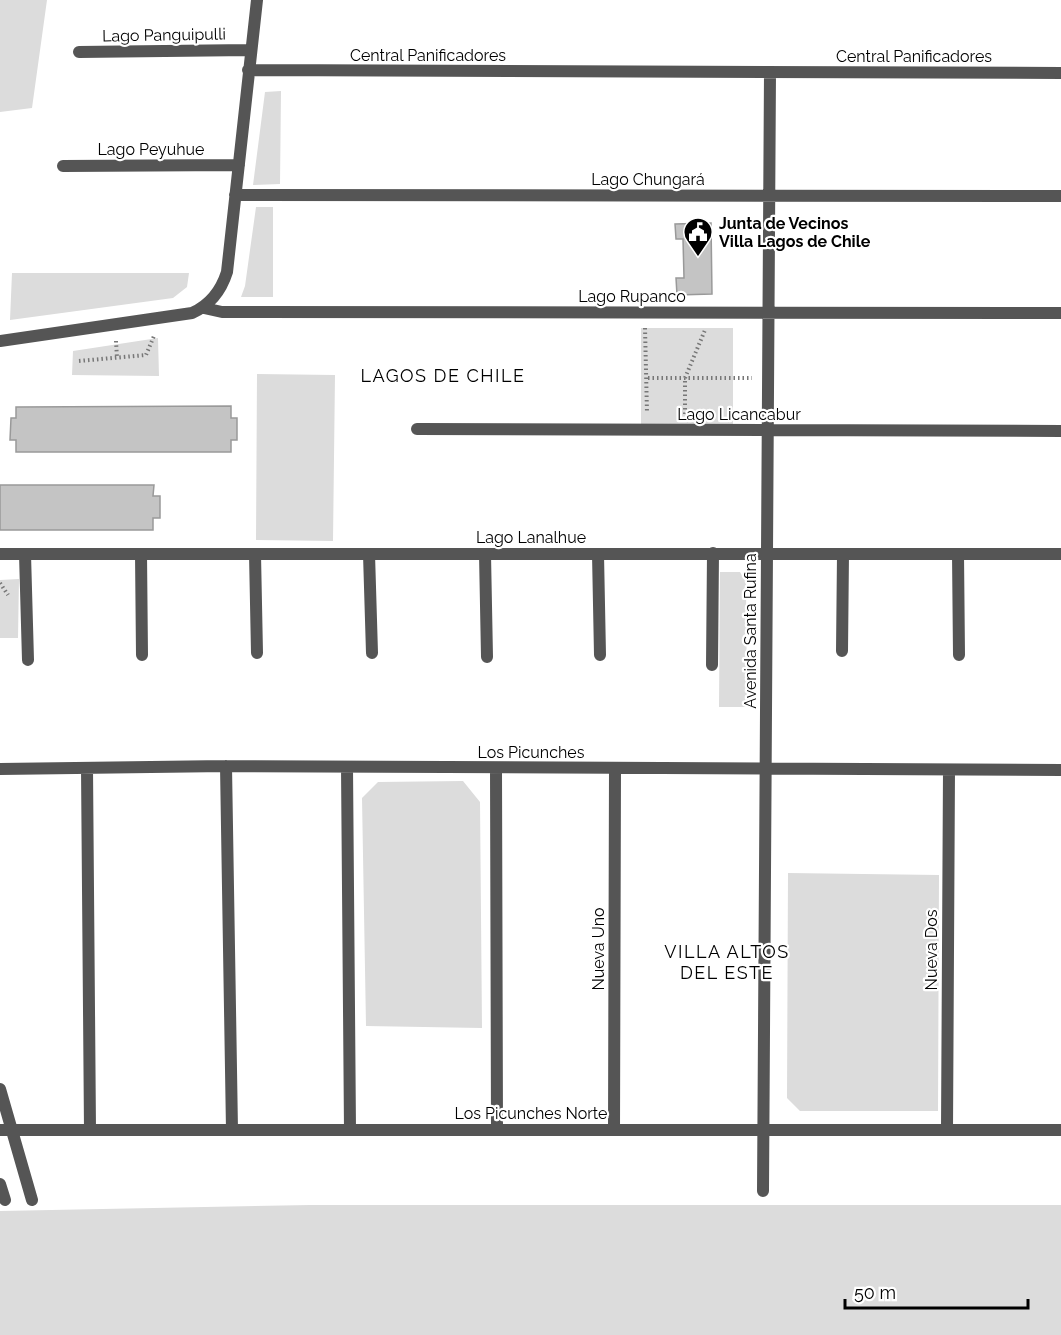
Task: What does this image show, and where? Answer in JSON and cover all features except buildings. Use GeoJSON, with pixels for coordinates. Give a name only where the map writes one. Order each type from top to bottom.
{"type":"FeatureCollection","features":[{"type":"Feature","properties":{"kind":"street"},"geometry":{"type":"LineString","coordinates":[[0,341],[192,314],[204,308],[217,294],[227,272],[256,0]]}},
{"type":"Feature","properties":{"kind":"street","name":"Lago Panguipulli"},"geometry":{"type":"LineString","coordinates":[[79,52],[250,50]]}},
{"type":"Feature","properties":{"kind":"street","name":"Central Panificadores"},"geometry":{"type":"LineString","coordinates":[[248,70],[1061,73]]}},
{"type":"Feature","properties":{"kind":"street","name":"Avenida Santa Rufina"},"geometry":{"type":"LineString","coordinates":[[764,1191],[770,72]]}},
{"type":"Feature","properties":{"kind":"street","name":"Lago Peyuhue"},"geometry":{"type":"LineString","coordinates":[[63,166],[239,165]]}},
{"type":"Feature","properties":{"kind":"street","name":"Lago Chungará"},"geometry":{"type":"LineString","coordinates":[[236,195],[1061,196]]}},
{"type":"Feature","properties":{"kind":"street","name":"Lago Rupanco"},"geometry":{"type":"LineString","coordinates":[[204,308],[234,312],[1061,313]]}},
{"type":"Feature","properties":{"kind":"street","name":"Lago Licancabur"},"geometry":{"type":"LineString","coordinates":[[417,429],[1061,431]]}},
{"type":"Feature","properties":{"kind":"street"},"geometry":{"type":"LineString","coordinates":[[712,665],[713,553]]}},
{"type":"Feature","properties":{"kind":"street","name":"Lago Lanalhue"},"geometry":{"type":"LineString","coordinates":[[0,554],[1061,554]]}},
{"type":"Feature","properties":{"kind":"street"},"geometry":{"type":"LineString","coordinates":[[25,554],[28,660]]}},
{"type":"Feature","properties":{"kind":"street"},"geometry":{"type":"LineString","coordinates":[[141,554],[142,656]]}},
{"type":"Feature","properties":{"kind":"street"},"geometry":{"type":"LineString","coordinates":[[255,554],[257,653]]}},
{"type":"Feature","properties":{"kind":"street"},"geometry":{"type":"LineString","coordinates":[[369,554],[372,653]]}},
{"type":"Feature","properties":{"kind":"street"},"geometry":{"type":"LineString","coordinates":[[485,554],[487,657]]}},
{"type":"Feature","properties":{"kind":"street"},"geometry":{"type":"LineString","coordinates":[[598,554],[600,655]]}},
{"type":"Feature","properties":{"kind":"street"},"geometry":{"type":"LineString","coordinates":[[842,651],[843,554]]}},
{"type":"Feature","properties":{"kind":"street"},"geometry":{"type":"LineString","coordinates":[[958,554],[959,655]]}},
{"type":"Feature","properties":{"kind":"street"},"geometry":{"type":"LineString","coordinates":[[226,766],[232,1130]]}},
{"type":"Feature","properties":{"kind":"street","name":"Los Picunches"},"geometry":{"type":"LineString","coordinates":[[0,769],[226,766],[1061,770]]}},
{"type":"Feature","properties":{"kind":"street"},"geometry":{"type":"LineString","coordinates":[[347,767],[350,1130]]}},
{"type":"Feature","properties":{"kind":"street"},"geometry":{"type":"LineString","coordinates":[[87,768],[90,1130]]}},
{"type":"Feature","properties":{"kind":"street"},"geometry":{"type":"LineString","coordinates":[[496,768],[497,1130]]}},
{"type":"Feature","properties":{"kind":"street","name":"Nueva Uno"},"geometry":{"type":"LineString","coordinates":[[614,1130],[615,768]]}},
{"type":"Feature","properties":{"kind":"street","name":"Nueva Dos"},"geometry":{"type":"LineString","coordinates":[[947,1130],[949,770]]}},
{"type":"Feature","properties":{"kind":"street"},"geometry":{"type":"LineString","coordinates":[[0,1089],[6,1130],[32,1200]]}},
{"type":"Feature","properties":{"kind":"street","name":"Los Picunches Norte"},"geometry":{"type":"LineString","coordinates":[[6,1130],[1061,1130]]}},
{"type":"Feature","properties":{"kind":"street"},"geometry":{"type":"LineString","coordinates":[[0,1184],[5,1200]]}},
{"type":"Feature","properties":{"kind":"path"},"geometry":{"type":"LineString","coordinates":[[685,430],[685,378],[713,312]]}},
{"type":"Feature","properties":{"kind":"path"},"geometry":{"type":"LineString","coordinates":[[636,430],[647,419],[647,336],[643,313]]}},
{"type":"Feature","properties":{"kind":"path"},"geometry":{"type":"LineString","coordinates":[[79,361],[146,355],[161,319]]}},
{"type":"Feature","properties":{"kind":"path"},"geometry":{"type":"LineString","coordinates":[[648,378],[768,378]]}},
{"type":"Feature","properties":{"kind":"shaded area"},"geometry":{"type":"Polygon","coordinates":[[[0,0],[47,0],[32,108],[0,112],[0,0]]]}},
{"type":"Feature","properties":{"kind":"shaded area"},"geometry":{"type":"Polygon","coordinates":[[[281,91],[280,184],[253,185],[265,92],[281,91]]]}},
{"type":"Feature","properties":{"kind":"shaded area"},"geometry":{"type":"Polygon","coordinates":[[[256,207],[273,207],[273,297],[241,297],[245,286],[256,207]]]}},
{"type":"Feature","properties":{"kind":"shaded area"},"geometry":{"type":"Polygon","coordinates":[[[12,273],[189,273],[187,287],[173,298],[10,320],[12,273]]]}},
{"type":"Feature","properties":{"kind":"shaded area"},"geometry":{"type":"Polygon","coordinates":[[[641,328],[733,328],[733,428],[641,428],[641,328]]]}},
{"type":"Feature","properties":{"kind":"shaded area"},"geometry":{"type":"Polygon","coordinates":[[[158,338],[159,376],[72,375],[73,351],[158,338]]]}},
{"type":"Feature","properties":{"kind":"shaded area"},"geometry":{"type":"Polygon","coordinates":[[[257,374],[335,375],[333,541],[256,540],[257,374]]]}},
{"type":"Feature","properties":{"kind":"shaded area"},"geometry":{"type":"Polygon","coordinates":[[[720,572],[740,572],[746,582],[747,707],[719,707],[720,572]]]}},
{"type":"Feature","properties":{"kind":"shaded area"},"geometry":{"type":"Polygon","coordinates":[[[19,579],[18,638],[0,638],[0,580],[19,579]]]}},
{"type":"Feature","properties":{"kind":"shaded area"},"geometry":{"type":"Polygon","coordinates":[[[463,781],[480,802],[482,1028],[366,1026],[362,798],[378,782],[463,781]]]}},
{"type":"Feature","properties":{"kind":"shaded area"},"geometry":{"type":"Polygon","coordinates":[[[788,873],[939,875],[938,1111],[800,1111],[787,1098],[788,873]]]}},
{"type":"Feature","properties":{"kind":"shaded area"},"geometry":{"type":"Polygon","coordinates":[[[310,1205],[1061,1205],[1061,1335],[0,1335],[0,1211],[310,1205]]]}},
{"type":"Feature","properties":{"kind":"place","name":"Junta de Vecinos Villa Lagos de Chile"},"geometry":{"type":"Point","coordinates":[698,258]}},
{"type":"Feature","properties":{"kind":"district","name":"LAGOS DE CHILE"},"geometry":{"type":"Point","coordinates":[443,375]}},
{"type":"Feature","properties":{"kind":"district","name":"VILLA ALTOS DEL ESTE"},"geometry":{"type":"Point","coordinates":[727,961]}}]}
